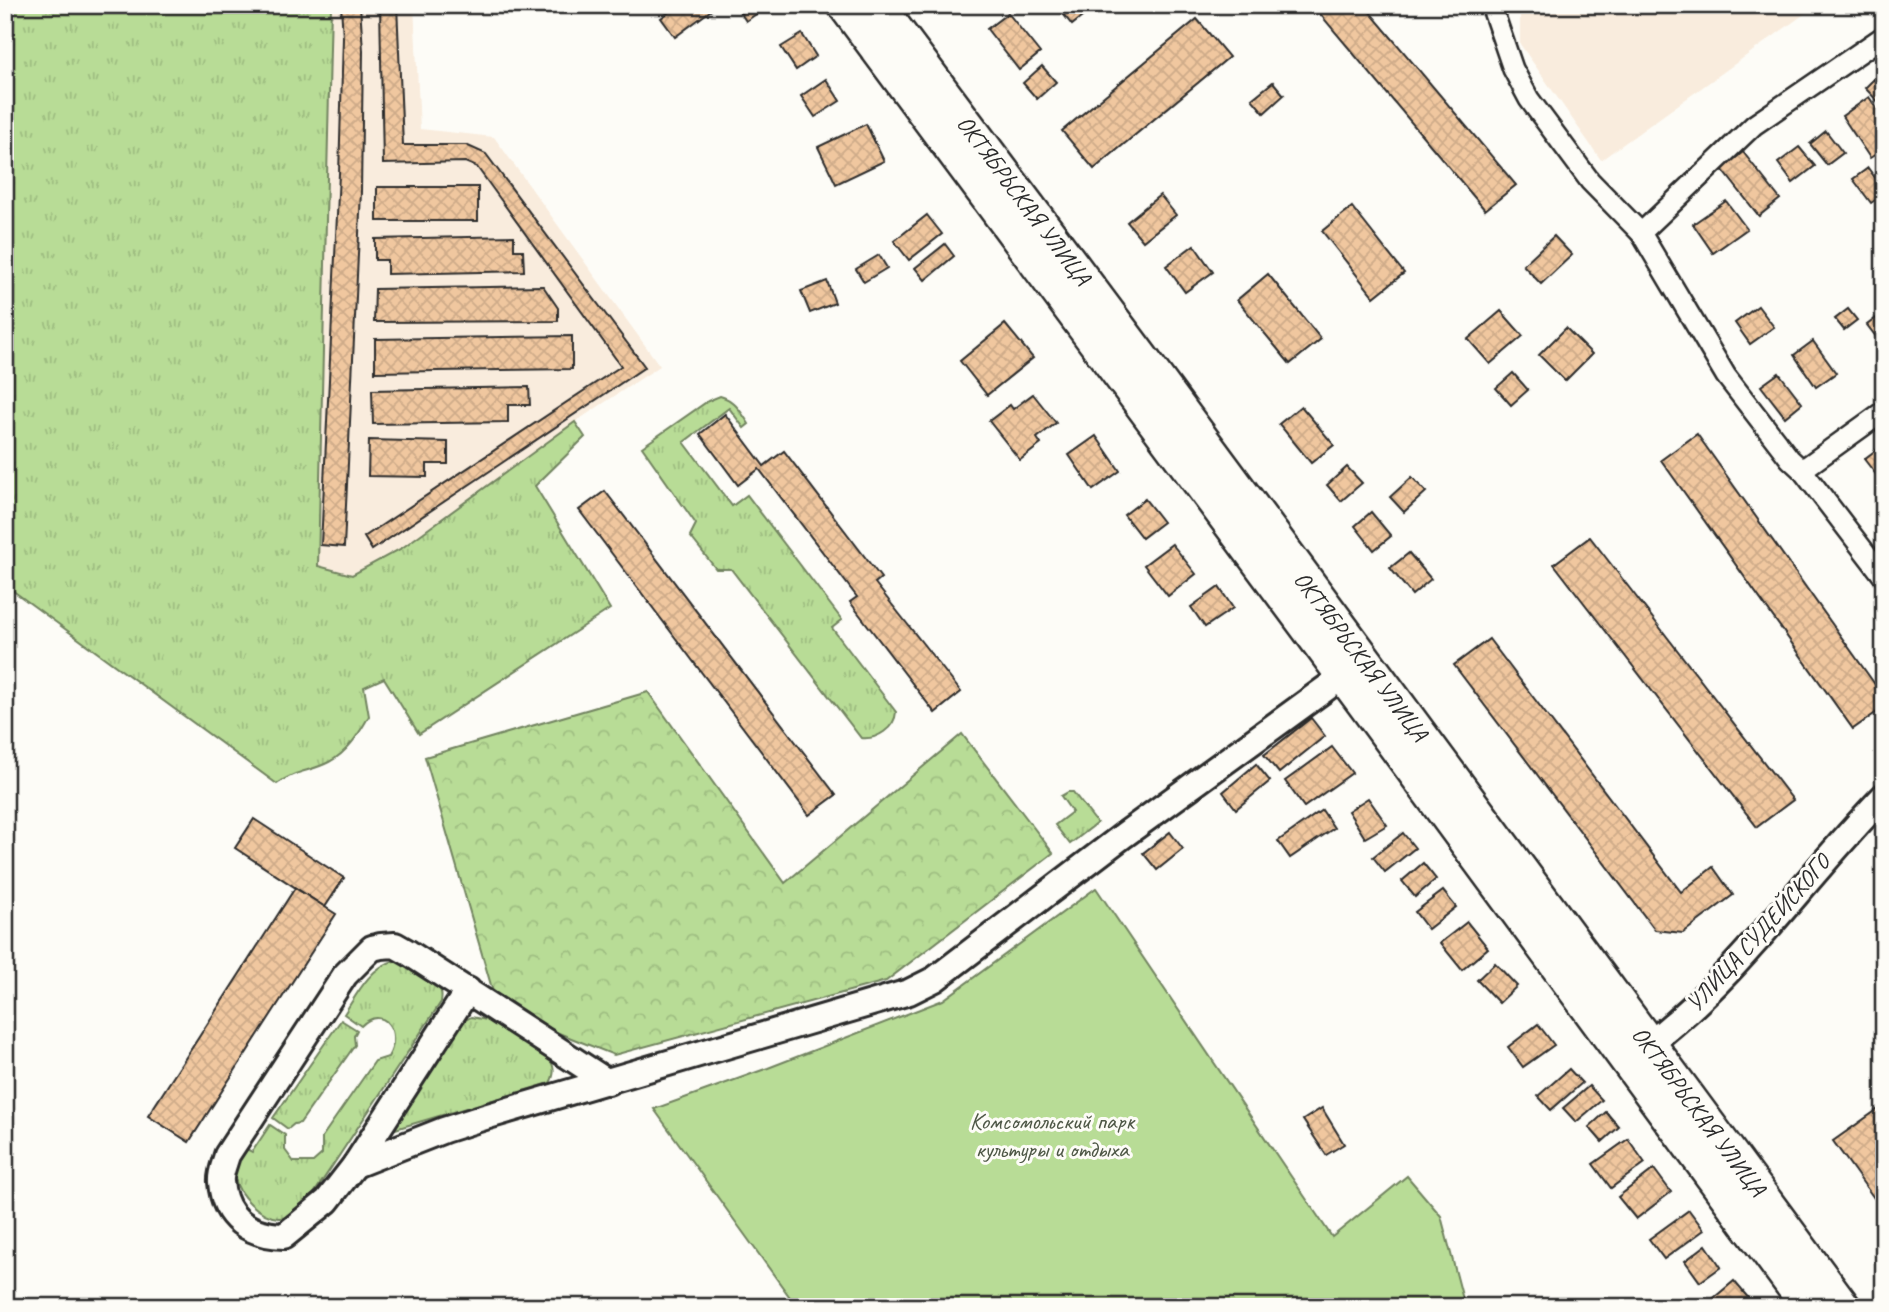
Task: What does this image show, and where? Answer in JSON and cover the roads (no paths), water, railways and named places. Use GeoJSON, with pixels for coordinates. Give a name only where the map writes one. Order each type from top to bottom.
{"type":"FeatureCollection","features":[{"type":"Feature","properties":{"kind":"main road","name":"ОКТЯБРЬСКАЯ УЛИЦА"},"geometry":{"type":"LineString","coordinates":[[844,5],[1354,668],[1638,1053],[1808,1307]]}},
{"type":"Feature","properties":{"kind":"main road","name":"ОКТЯБРЬСКАЯ УЛИЦА"},"geometry":{"type":"LineString","coordinates":[[878,5],[1149,367],[1354,668]]}},
{"type":"Feature","properties":{"kind":"main road","name":"ОКТЯБРЬСКАЯ УЛИЦА"},"geometry":{"type":"LineString","coordinates":[[1638,1053],[1844,1307]]}},
{"type":"Feature","properties":{"kind":"street"},"geometry":{"type":"LineString","coordinates":[[1491,5],[1513,69],[1529,99],[1590,181],[1642,233],[1726,376],[1884,577]]}},
{"type":"Feature","properties":{"kind":"street"},"geometry":{"type":"LineString","coordinates":[[1642,233],[1754,125],[1884,36]]}},
{"type":"Feature","properties":{"kind":"street"},"geometry":{"type":"LineString","coordinates":[[1802,470],[1884,411]]}},
{"type":"Feature","properties":{"kind":"street"},"geometry":{"type":"LineString","coordinates":[[355,1165],[444,1130],[909,992],[935,979],[1124,835],[1354,668]]}},
{"type":"Feature","properties":{"kind":"street","name":"УЛИЦА СУДЕЙСКОГО"},"geometry":{"type":"LineString","coordinates":[[1638,1053],[1678,1021],[1727,974],[1845,836],[1884,796]]}},
{"type":"Feature","properties":{"kind":"street"},"geometry":{"type":"LineString","coordinates":[[468,990],[355,1165],[327,1201],[284,1236],[261,1234],[247,1228],[226,1207],[220,1180],[227,1155],[345,975],[372,948],[395,945],[468,990],[608,1082]]}},
{"type":"Feature","properties":{"kind":"park label","name":"Комсомольский парк культуры и отдыха"},"geometry":{"type":"Point","coordinates":[1052,1135]}}]}
